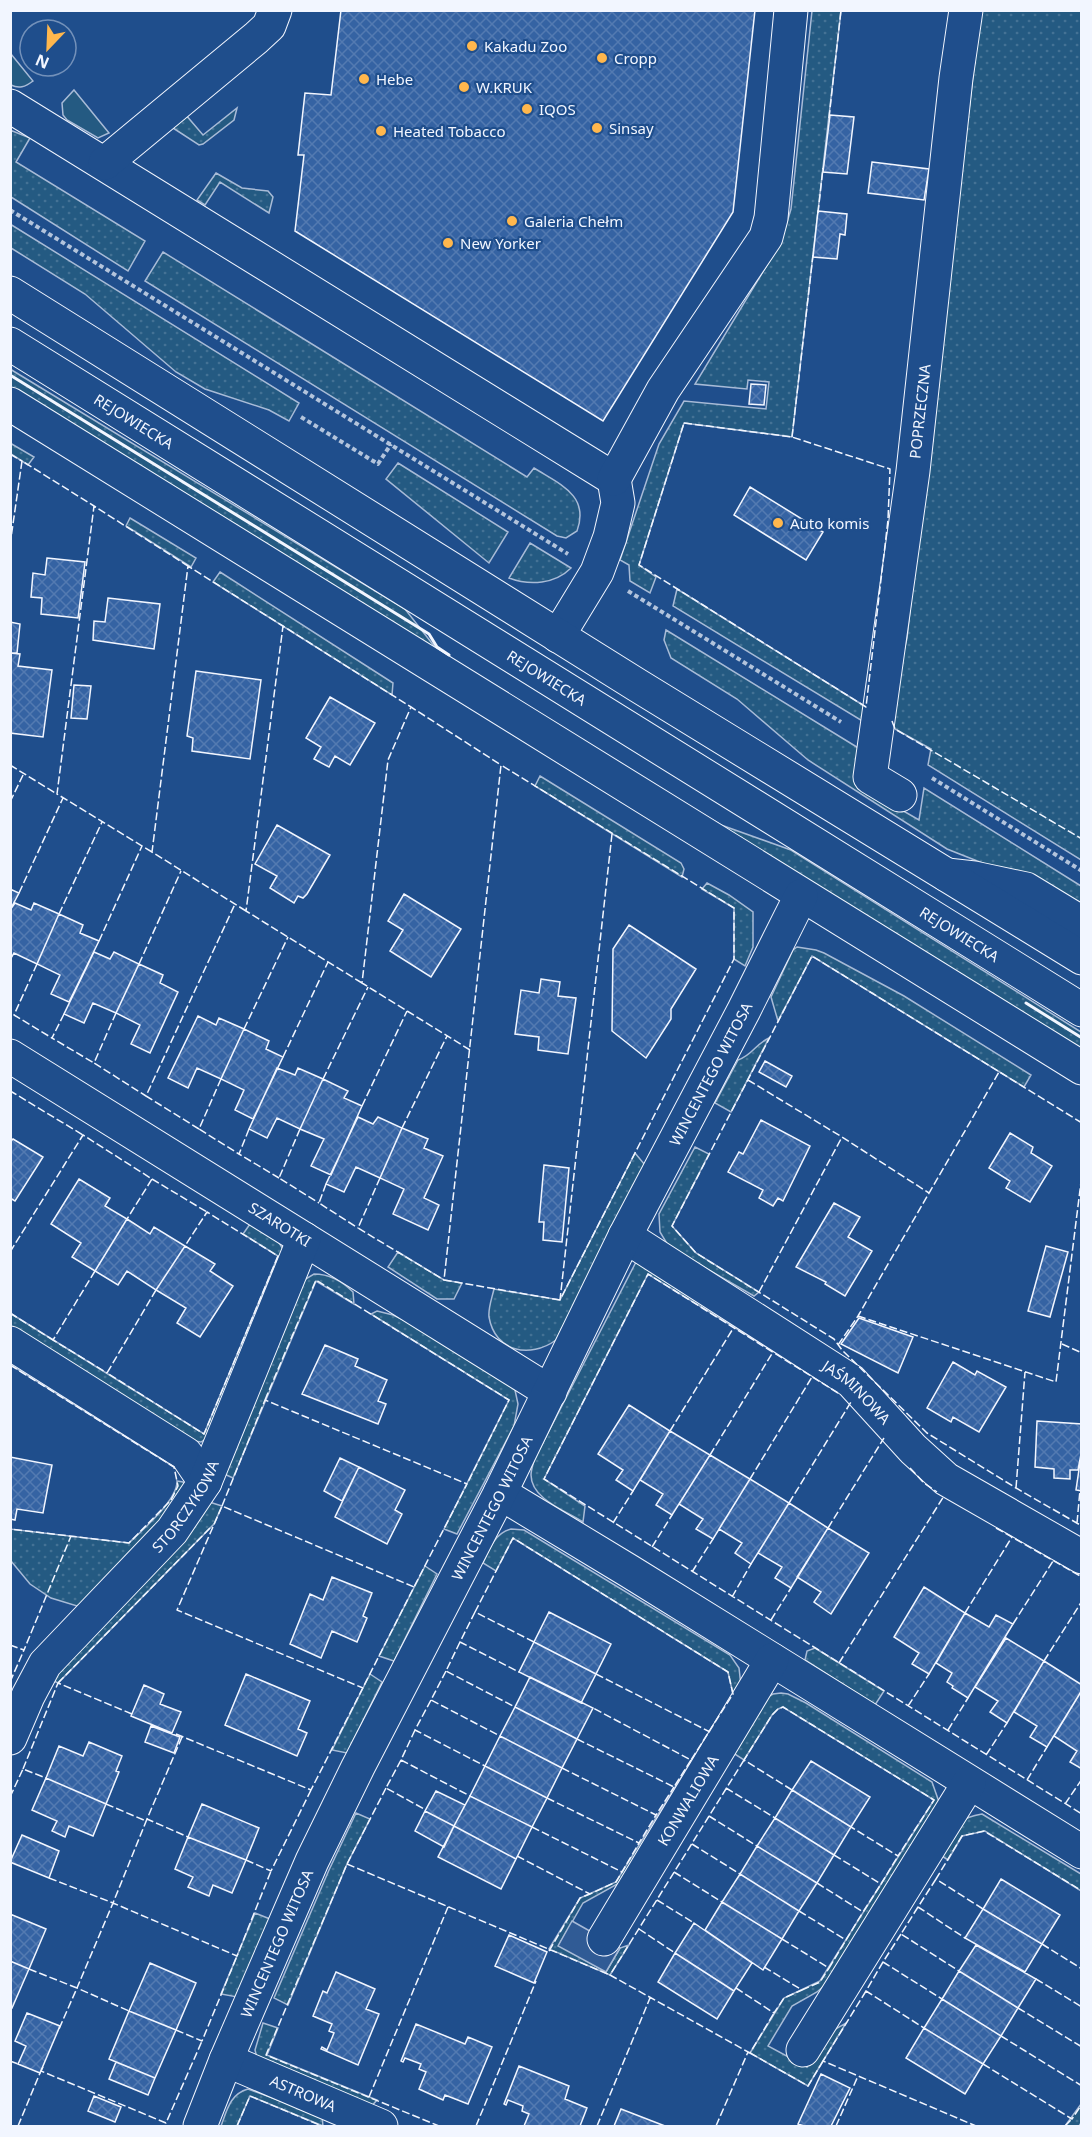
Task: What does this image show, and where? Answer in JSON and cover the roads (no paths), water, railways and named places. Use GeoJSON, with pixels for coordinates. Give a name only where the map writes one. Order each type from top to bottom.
{"type":"FeatureCollection","features":[{"type":"Feature","properties":{"kind":"main road"},"geometry":{"type":"LineString","coordinates":[[105,163],[256,38],[269,26],[275,10]]}},
{"type":"Feature","properties":{"kind":"main road"},"geometry":{"type":"LineString","coordinates":[[558,636],[597,572],[610,537],[618,503],[614,479],[663,390],[766,237],[771,219],[791,10]]}},
{"type":"Feature","properties":{"kind":"main road","name":"POPRZECZNA"},"geometry":{"type":"LineString","coordinates":[[912,784],[870,777],[913,471],[956,78],[966,10]]}},
{"type":"Feature","properties":{"kind":"main road"},"geometry":{"type":"LineString","coordinates":[[10,106],[614,479]]}},
{"type":"Feature","properties":{"kind":"main road"},"geometry":{"type":"LineString","coordinates":[[10,293],[558,636],[1082,958]]}},
{"type":"Feature","properties":{"kind":"main road","name":"REJOWIECKA"},"geometry":{"type":"LineString","coordinates":[[10,344],[1082,1010]]}},
{"type":"Feature","properties":{"kind":"main road"},"geometry":{"type":"LineString","coordinates":[[10,404],[1082,1068]]}},
{"type":"Feature","properties":{"kind":"main road"},"geometry":{"type":"LineString","coordinates":[[947,875],[1026,889],[1082,923]]}},
{"type":"Feature","properties":{"kind":"main road","name":"WINCENTEGO WITOSA"},"geometry":{"type":"LineString","coordinates":[[200,2127],[226,2060],[312,1861],[348,1787],[500,1493],[625,1236],[739,1020],[801,896]]}},
{"type":"Feature","properties":{"kind":"main road","name":"SZAROTKI"},"geometry":{"type":"LineString","coordinates":[[10,1056],[550,1392]]}},
{"type":"Feature","properties":{"kind":"main road","name":"JAŚMINOWA"},"geometry":{"type":"LineString","coordinates":[[625,1236],[850,1381],[913,1449],[946,1479],[1082,1557]]}},
{"type":"Feature","properties":{"kind":"main road","name":"STORCZYKOWA"},"geometry":{"type":"LineString","coordinates":[[10,1738],[45,1664],[172,1531],[205,1482],[304,1239]]}},
{"type":"Feature","properties":{"kind":"main road"},"geometry":{"type":"LineString","coordinates":[[10,1343],[186,1454],[205,1482]]}},
{"type":"Feature","properties":{"kind":"main road"},"geometry":{"type":"LineString","coordinates":[[500,1493],[1082,1852]]}},
{"type":"Feature","properties":{"kind":"main road","name":"KONWALIOWA"},"geometry":{"type":"LineString","coordinates":[[604,1939],[772,1660]]}},
{"type":"Feature","properties":{"kind":"main road"},"geometry":{"type":"LineString","coordinates":[[803,2050],[969,1783]]}},
{"type":"Feature","properties":{"kind":"main road","name":"ASTROWA"},"geometry":{"type":"LineString","coordinates":[[226,2060],[381,2127]]}},
{"type":"Feature","properties":{"kind":"place","name":"Kakadu Zoo"},"geometry":{"type":"Point","coordinates":[472,46]}},
{"type":"Feature","properties":{"kind":"place","name":"Cropp"},"geometry":{"type":"Point","coordinates":[602,58]}},
{"type":"Feature","properties":{"kind":"place","name":"Hebe"},"geometry":{"type":"Point","coordinates":[364,79]}},
{"type":"Feature","properties":{"kind":"place","name":"W.KRUK"},"geometry":{"type":"Point","coordinates":[464,87]}},
{"type":"Feature","properties":{"kind":"place","name":"IQOS"},"geometry":{"type":"Point","coordinates":[527,109]}},
{"type":"Feature","properties":{"kind":"place","name":"Sinsay"},"geometry":{"type":"Point","coordinates":[597,128]}},
{"type":"Feature","properties":{"kind":"place","name":"Heated Tobacco"},"geometry":{"type":"Point","coordinates":[381,131]}},
{"type":"Feature","properties":{"kind":"place","name":"Galeria Chełm"},"geometry":{"type":"Point","coordinates":[512,221]}},
{"type":"Feature","properties":{"kind":"place","name":"New Yorker"},"geometry":{"type":"Point","coordinates":[448,243]}},
{"type":"Feature","properties":{"kind":"place","name":"Auto komis"},"geometry":{"type":"Point","coordinates":[778,523]}}]}
